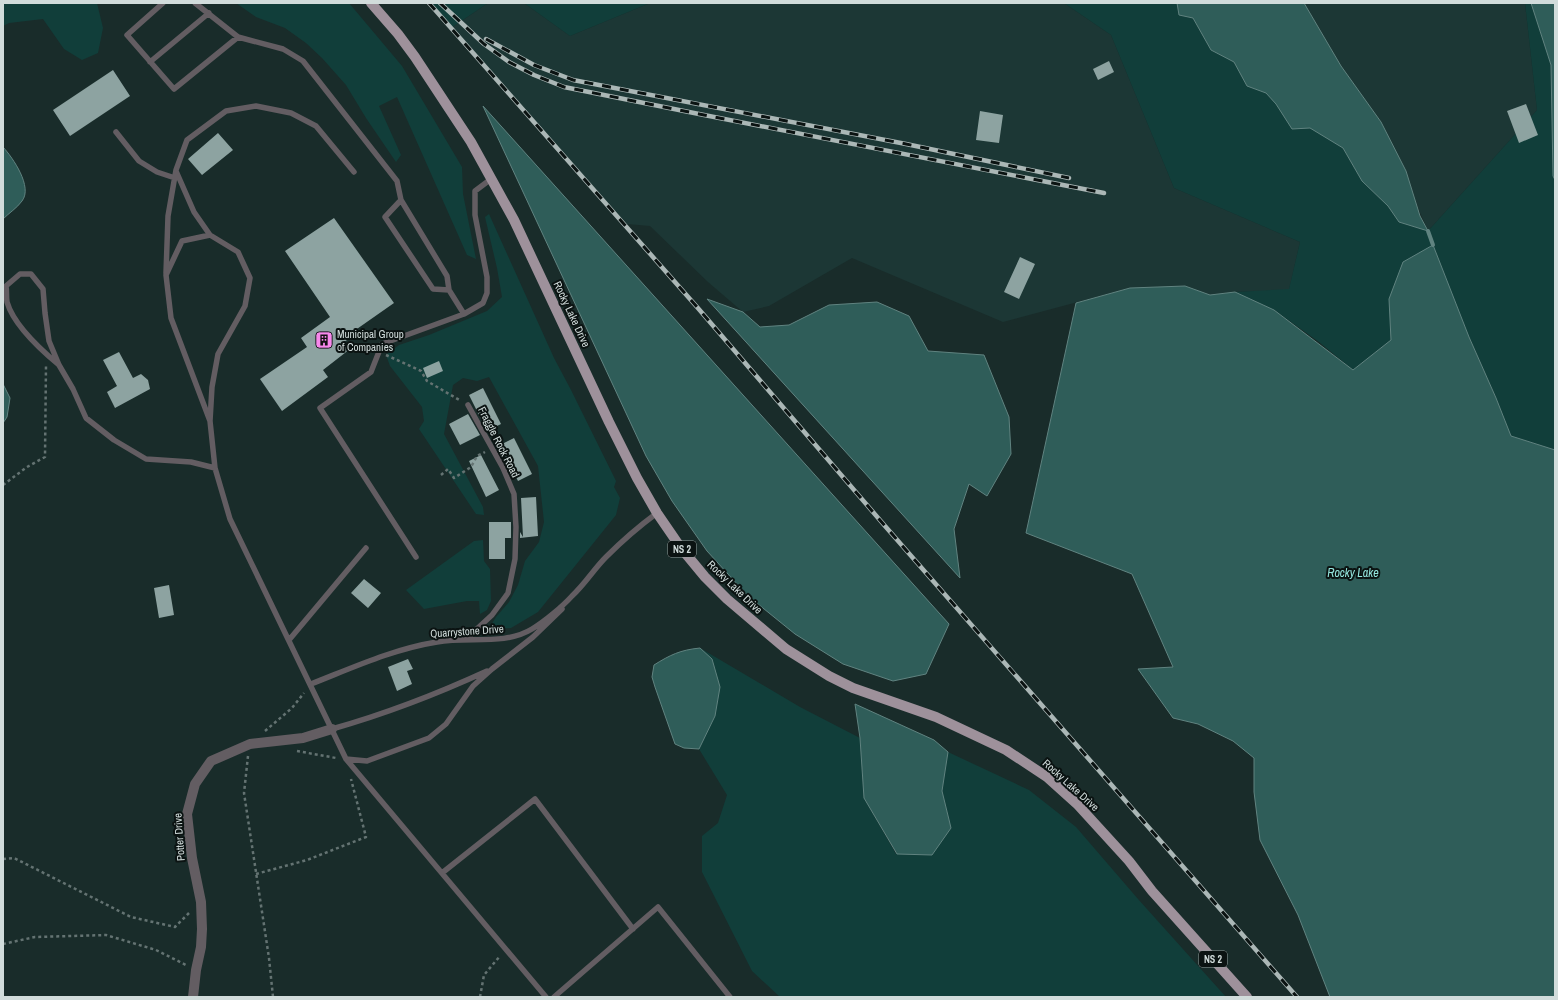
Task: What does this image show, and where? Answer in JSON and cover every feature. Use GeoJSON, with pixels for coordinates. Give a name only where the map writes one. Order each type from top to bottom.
{"type":"FeatureCollection","features":[{"type":"Feature","properties":{"kind":"main road","name":"Rocky Lake Drive"},"geometry":{"type":"LineString","coordinates":[[371,3],[398,34],[435,85],[471,142],[514,220],[609,422],[657,514],[681,548],[706,577],[727,599],[786,649],[829,676],[854,688],[936,717],[1006,750],[1047,777],[1077,804],[1119,849],[1152,891],[1247,997]]}},
{"type":"Feature","properties":{"kind":"street","name":"Potter Drive"},"geometry":{"type":"LineString","coordinates":[[193,996],[196,970],[201,947],[202,929],[201,902],[192,858],[187,814],[195,784],[211,762],[250,744],[303,738],[332,729]]}},
{"type":"Feature","properties":{"kind":"lane"},"geometry":{"type":"LineString","coordinates":[[163,3],[127,35],[174,89],[238,36]]}},
{"type":"Feature","properties":{"kind":"lane"},"geometry":{"type":"LineString","coordinates":[[195,3],[238,36],[283,49],[303,61],[397,181],[401,200],[447,276],[448,290],[464,314]]}},
{"type":"Feature","properties":{"kind":"lane"},"geometry":{"type":"LineString","coordinates":[[150,62],[209,13]]}},
{"type":"Feature","properties":{"kind":"lane"},"geometry":{"type":"LineString","coordinates":[[210,421],[171,318],[166,275],[168,216],[176,170],[187,140],[205,125],[226,111],[256,106],[291,113],[316,126],[354,172]]}},
{"type":"Feature","properties":{"kind":"lane"},"geometry":{"type":"LineString","coordinates":[[116,132],[139,161],[156,172],[175,178]]}},
{"type":"Feature","properties":{"kind":"lane"},"geometry":{"type":"LineString","coordinates":[[176,170],[194,212],[210,235],[238,252],[250,278],[245,306],[218,354],[212,387],[210,421],[215,468],[230,519],[346,759],[546,997]]}},
{"type":"Feature","properties":{"kind":"lane"},"geometry":{"type":"LineString","coordinates":[[416,557],[320,408],[371,372],[382,344],[464,314],[482,303],[487,293],[487,277],[475,215],[475,191],[491,179]]}},
{"type":"Feature","properties":{"kind":"lane"},"geometry":{"type":"LineString","coordinates":[[401,200],[385,217],[433,289],[448,290]]}},
{"type":"Feature","properties":{"kind":"lane"},"geometry":{"type":"LineString","coordinates":[[166,275],[182,241],[210,235]]}},
{"type":"Feature","properties":{"kind":"lane"},"geometry":{"type":"LineString","coordinates":[[59,365],[37,346],[18,323],[8,302],[6,286],[20,274],[31,274],[43,289],[49,341],[59,365],[73,389],[86,418],[114,440],[146,459],[191,462],[215,468]]}},
{"type":"Feature","properties":{"kind":"lane","name":"Fraggle Rock Road"},"geometry":{"type":"LineString","coordinates":[[466,639],[492,615],[508,593],[515,559],[516,527],[514,494],[503,468],[468,405]]}},
{"type":"Feature","properties":{"kind":"lane","name":"Quarrystone Drive"},"geometry":{"type":"LineString","coordinates":[[311,684],[410,648],[438,641],[498,639],[522,634],[533,628],[572,596],[606,557],[634,530],[657,514]]}},
{"type":"Feature","properties":{"kind":"lane"},"geometry":{"type":"LineString","coordinates":[[289,640],[366,548]]}},
{"type":"Feature","properties":{"kind":"lane"},"geometry":{"type":"LineString","coordinates":[[346,759],[367,761],[429,738],[446,724],[473,686],[533,637],[556,616],[572,596]]}},
{"type":"Feature","properties":{"kind":"lane"},"geometry":{"type":"LineString","coordinates":[[332,729],[376,716],[452,687],[492,669]]}},
{"type":"Feature","properties":{"kind":"lane"},"geometry":{"type":"LineString","coordinates":[[442,873],[535,799],[633,929]]}},
{"type":"Feature","properties":{"kind":"lane"},"geometry":{"type":"LineString","coordinates":[[554,997],[658,907],[730,997]]}},
{"type":"Feature","properties":{"kind":"path"},"geometry":{"type":"LineString","coordinates":[[379,352],[421,372],[427,381],[468,405]]}},
{"type":"Feature","properties":{"kind":"path"},"geometry":{"type":"LineString","coordinates":[[3,485],[27,467],[45,457],[46,354]]}},
{"type":"Feature","properties":{"kind":"path"},"geometry":{"type":"LineString","coordinates":[[441,475],[448,470],[454,478],[471,467],[477,456],[491,448]]}},
{"type":"Feature","properties":{"kind":"path"},"geometry":{"type":"LineString","coordinates":[[273,997],[269,958],[244,793],[250,744],[292,708],[311,684]]}},
{"type":"Feature","properties":{"kind":"path"},"geometry":{"type":"LineString","coordinates":[[256,874],[308,860],[366,837],[346,759]]}},
{"type":"Feature","properties":{"kind":"path"},"geometry":{"type":"LineString","coordinates":[[3,859],[14,858],[131,917],[175,927],[201,902]]}},
{"type":"Feature","properties":{"kind":"path"},"geometry":{"type":"LineString","coordinates":[[3,944],[35,936],[106,935],[156,950],[196,970]]}},
{"type":"Feature","properties":{"kind":"path"},"geometry":{"type":"LineString","coordinates":[[480,997],[484,975],[506,949]]}},
{"type":"Feature","properties":{"kind":"shaded area"},"geometry":{"type":"Polygon","coordinates":[[[3,3],[97,3],[103,28],[98,53],[82,60],[64,49],[43,19],[9,23],[3,26],[3,3]]]}},
{"type":"Feature","properties":{"kind":"shaded area"},"geometry":{"type":"Polygon","coordinates":[[[236,3],[349,3],[402,66],[462,167],[463,194],[476,259],[467,255],[397,97],[379,106],[401,155],[396,162],[346,85],[322,58],[306,43],[285,28],[256,17],[236,3]]]}},
{"type":"Feature","properties":{"kind":"shaded area"},"geometry":{"type":"Polygon","coordinates":[[[427,3],[488,3],[451,28],[427,3]]]}},
{"type":"Feature","properties":{"kind":"shaded area"},"geometry":{"type":"Polygon","coordinates":[[[488,3],[524,3],[570,36],[650,3],[1064,3],[1111,35],[1174,188],[1300,242],[1289,290],[1235,292],[1210,295],[1185,286],[1130,288],[1003,322],[852,258],[769,306],[743,312],[708,282],[650,226],[627,224],[451,28],[488,3]]]}},
{"type":"Feature","properties":{"kind":"shaded area"},"geometry":{"type":"Polygon","coordinates":[[[524,3],[650,3],[570,36],[524,3]]]}},
{"type":"Feature","properties":{"kind":"shaded area"},"geometry":{"type":"Polygon","coordinates":[[[1064,3],[1177,3],[1179,15],[1193,18],[1211,50],[1234,62],[1247,86],[1266,93],[1276,104],[1343,148],[1362,181],[1388,206],[1399,222],[1428,231],[1537,110],[1525,3],[1531,3],[1551,65],[1553,176],[1555,180],[1555,450],[1511,436],[1469,337],[1389,299],[1391,340],[1353,370],[1319,342],[1274,310],[1235,292],[1289,289],[1300,242],[1174,188],[1111,35],[1064,3]]]}},
{"type":"Feature","properties":{"kind":"shaded area"},"geometry":{"type":"Polygon","coordinates":[[[1304,3],[1525,3],[1537,110],[1428,231],[1381,122],[1341,66],[1304,3]]]}},
{"type":"Feature","properties":{"kind":"shaded area"},"geometry":{"type":"Polygon","coordinates":[[[489,214],[554,358],[616,481],[614,487],[620,498],[616,515],[538,612],[511,628],[488,630],[496,617],[509,602],[518,585],[525,561],[539,542],[544,522],[538,466],[489,377],[477,381],[463,378],[453,385],[444,434],[483,507],[484,515],[476,514],[419,429],[424,421],[422,407],[390,366],[386,355],[399,345],[429,335],[487,311],[502,297],[485,217],[489,214]]]}},
{"type":"Feature","properties":{"kind":"shaded area"},"geometry":{"type":"Polygon","coordinates":[[[483,540],[484,561],[490,569],[491,601],[487,610],[480,614],[479,601],[467,601],[424,609],[406,590],[474,541],[483,540]]]}},
{"type":"Feature","properties":{"kind":"shaded area"},"geometry":{"type":"Polygon","coordinates":[[[700,648],[800,707],[860,738],[864,798],[896,854],[932,855],[951,828],[942,791],[948,752],[1029,790],[1076,827],[1226,997],[780,997],[752,971],[702,872],[702,836],[718,823],[727,795],[699,749],[715,716],[712,659],[700,648]]]}},
{"type":"Feature","properties":{"kind":"water"},"geometry":{"type":"Polygon","coordinates":[[[1177,3],[1304,3],[1341,66],[1381,122],[1406,171],[1420,216],[1428,231],[1399,222],[1388,206],[1362,181],[1343,148],[1310,128],[1292,129],[1276,104],[1266,93],[1247,86],[1234,62],[1211,50],[1193,18],[1179,15],[1177,3]]]}},
{"type":"Feature","properties":{"kind":"water"},"geometry":{"type":"Polygon","coordinates":[[[1531,3],[1555,3],[1555,180],[1553,176],[1551,65],[1531,3]]]}},
{"type":"Feature","properties":{"kind":"water"},"geometry":{"type":"Polygon","coordinates":[[[483,106],[949,624],[926,674],[893,681],[843,664],[795,634],[748,596],[707,551],[672,501],[646,456],[483,106]]]}},
{"type":"Feature","properties":{"kind":"water"},"geometry":{"type":"Polygon","coordinates":[[[3,147],[12,158],[20,173],[25,188],[25,195],[22,201],[3,219],[3,147]]]}},
{"type":"Feature","properties":{"kind":"water","name":"Rocky Lake"},"geometry":{"type":"Polygon","coordinates":[[[1433,245],[1469,337],[1511,436],[1555,450],[1555,997],[1330,997],[1298,915],[1260,840],[1254,792],[1254,758],[1233,741],[1198,724],[1173,718],[1138,669],[1173,667],[1132,574],[1026,533],[1076,303],[1130,288],[1185,286],[1210,295],[1235,292],[1274,310],[1353,370],[1391,340],[1389,299],[1403,262],[1433,245]]]}},
{"type":"Feature","properties":{"kind":"water"},"geometry":{"type":"Polygon","coordinates":[[[707,299],[743,312],[760,327],[789,325],[829,305],[877,302],[909,316],[928,351],[984,355],[1009,417],[1011,454],[987,496],[969,484],[954,529],[960,578],[707,299]]]}},
{"type":"Feature","properties":{"kind":"water"},"geometry":{"type":"Polygon","coordinates":[[[3,384],[10,398],[7,417],[3,423],[3,384]]]}},
{"type":"Feature","properties":{"kind":"water"},"geometry":{"type":"Polygon","coordinates":[[[700,648],[712,659],[720,687],[715,716],[699,749],[684,748],[675,744],[652,677],[654,665],[660,661],[681,652],[700,648]]]}},
{"type":"Feature","properties":{"kind":"water"},"geometry":{"type":"Polygon","coordinates":[[[855,704],[934,740],[948,752],[942,791],[951,828],[932,855],[897,854],[864,798],[860,738],[855,704]]]}},
{"type":"Feature","properties":{"kind":"building"},"geometry":{"type":"Polygon","coordinates":[[[1109,61],[1114,72],[1098,80],[1093,69],[1109,61]]]}},
{"type":"Feature","properties":{"kind":"building"},"geometry":{"type":"Polygon","coordinates":[[[113,70],[130,96],[70,136],[53,110],[113,70]]]}},
{"type":"Feature","properties":{"kind":"building"},"geometry":{"type":"Polygon","coordinates":[[[1526,104],[1538,135],[1519,143],[1507,111],[1526,104]]]}},
{"type":"Feature","properties":{"kind":"building"},"geometry":{"type":"Polygon","coordinates":[[[980,111],[1003,115],[999,143],[976,140],[980,111]]]}},
{"type":"Feature","properties":{"kind":"building"},"geometry":{"type":"Polygon","coordinates":[[[218,133],[233,150],[202,175],[188,159],[218,133]]]}},
{"type":"Feature","properties":{"kind":"building"},"geometry":{"type":"Polygon","coordinates":[[[334,218],[394,303],[354,331],[356,334],[344,342],[350,349],[323,370],[328,377],[282,411],[260,379],[307,347],[301,338],[330,317],[285,251],[334,218]]]}},
{"type":"Feature","properties":{"kind":"building"},"geometry":{"type":"Polygon","coordinates":[[[1020,257],[1035,264],[1019,299],[1004,292],[1020,257]]]}},
{"type":"Feature","properties":{"kind":"building"},"geometry":{"type":"Polygon","coordinates":[[[119,352],[133,378],[141,374],[148,380],[150,389],[115,408],[107,392],[117,386],[103,360],[119,352]]]}},
{"type":"Feature","properties":{"kind":"building"},"geometry":{"type":"Polygon","coordinates":[[[439,361],[443,371],[427,378],[423,368],[439,361]]]}},
{"type":"Feature","properties":{"kind":"building"},"geometry":{"type":"Polygon","coordinates":[[[483,388],[501,424],[487,431],[469,395],[483,388]]]}},
{"type":"Feature","properties":{"kind":"building"},"geometry":{"type":"Polygon","coordinates":[[[468,414],[480,435],[460,445],[449,424],[468,414]]]}},
{"type":"Feature","properties":{"kind":"building"},"geometry":{"type":"Polygon","coordinates":[[[514,438],[532,474],[518,481],[500,445],[514,438]]]}},
{"type":"Feature","properties":{"kind":"building"},"geometry":{"type":"Polygon","coordinates":[[[481,455],[499,490],[486,497],[469,461],[481,455]]]}},
{"type":"Feature","properties":{"kind":"building"},"geometry":{"type":"Polygon","coordinates":[[[536,497],[538,536],[520,538],[520,532],[523,537],[521,498],[536,497]]]}},
{"type":"Feature","properties":{"kind":"building"},"geometry":{"type":"Polygon","coordinates":[[[489,522],[511,522],[511,538],[505,538],[505,559],[489,559],[489,522]]]}},
{"type":"Feature","properties":{"kind":"building"},"geometry":{"type":"Polygon","coordinates":[[[364,579],[381,593],[368,608],[351,593],[364,579]]]}},
{"type":"Feature","properties":{"kind":"building"},"geometry":{"type":"Polygon","coordinates":[[[169,585],[174,615],[159,618],[154,588],[169,585]]]}},
{"type":"Feature","properties":{"kind":"building"},"geometry":{"type":"Polygon","coordinates":[[[408,659],[413,669],[407,671],[412,684],[397,691],[388,667],[408,659]]]}},
{"type":"Feature","properties":{"kind":"waterway"},"geometry":{"type":"LineString","coordinates":[[1428,231],[1433,245]]}},
{"type":"Feature","properties":{"kind":"railway"},"geometry":{"type":"LineString","coordinates":[[429,3],[697,307],[885,526],[1297,997]]}},
{"type":"Feature","properties":{"kind":"railway"},"geometry":{"type":"LineString","coordinates":[[440,3],[484,44],[509,62],[534,75],[564,87],[1104,193]]}},
{"type":"Feature","properties":{"kind":"railway"},"geometry":{"type":"LineString","coordinates":[[486,39],[534,65],[573,80],[906,144],[1069,178]]}},
{"type":"Feature","properties":{"kind":"place","name":"Municipal Group of Companies"},"geometry":{"type":"Point","coordinates":[324,340]}}]}
